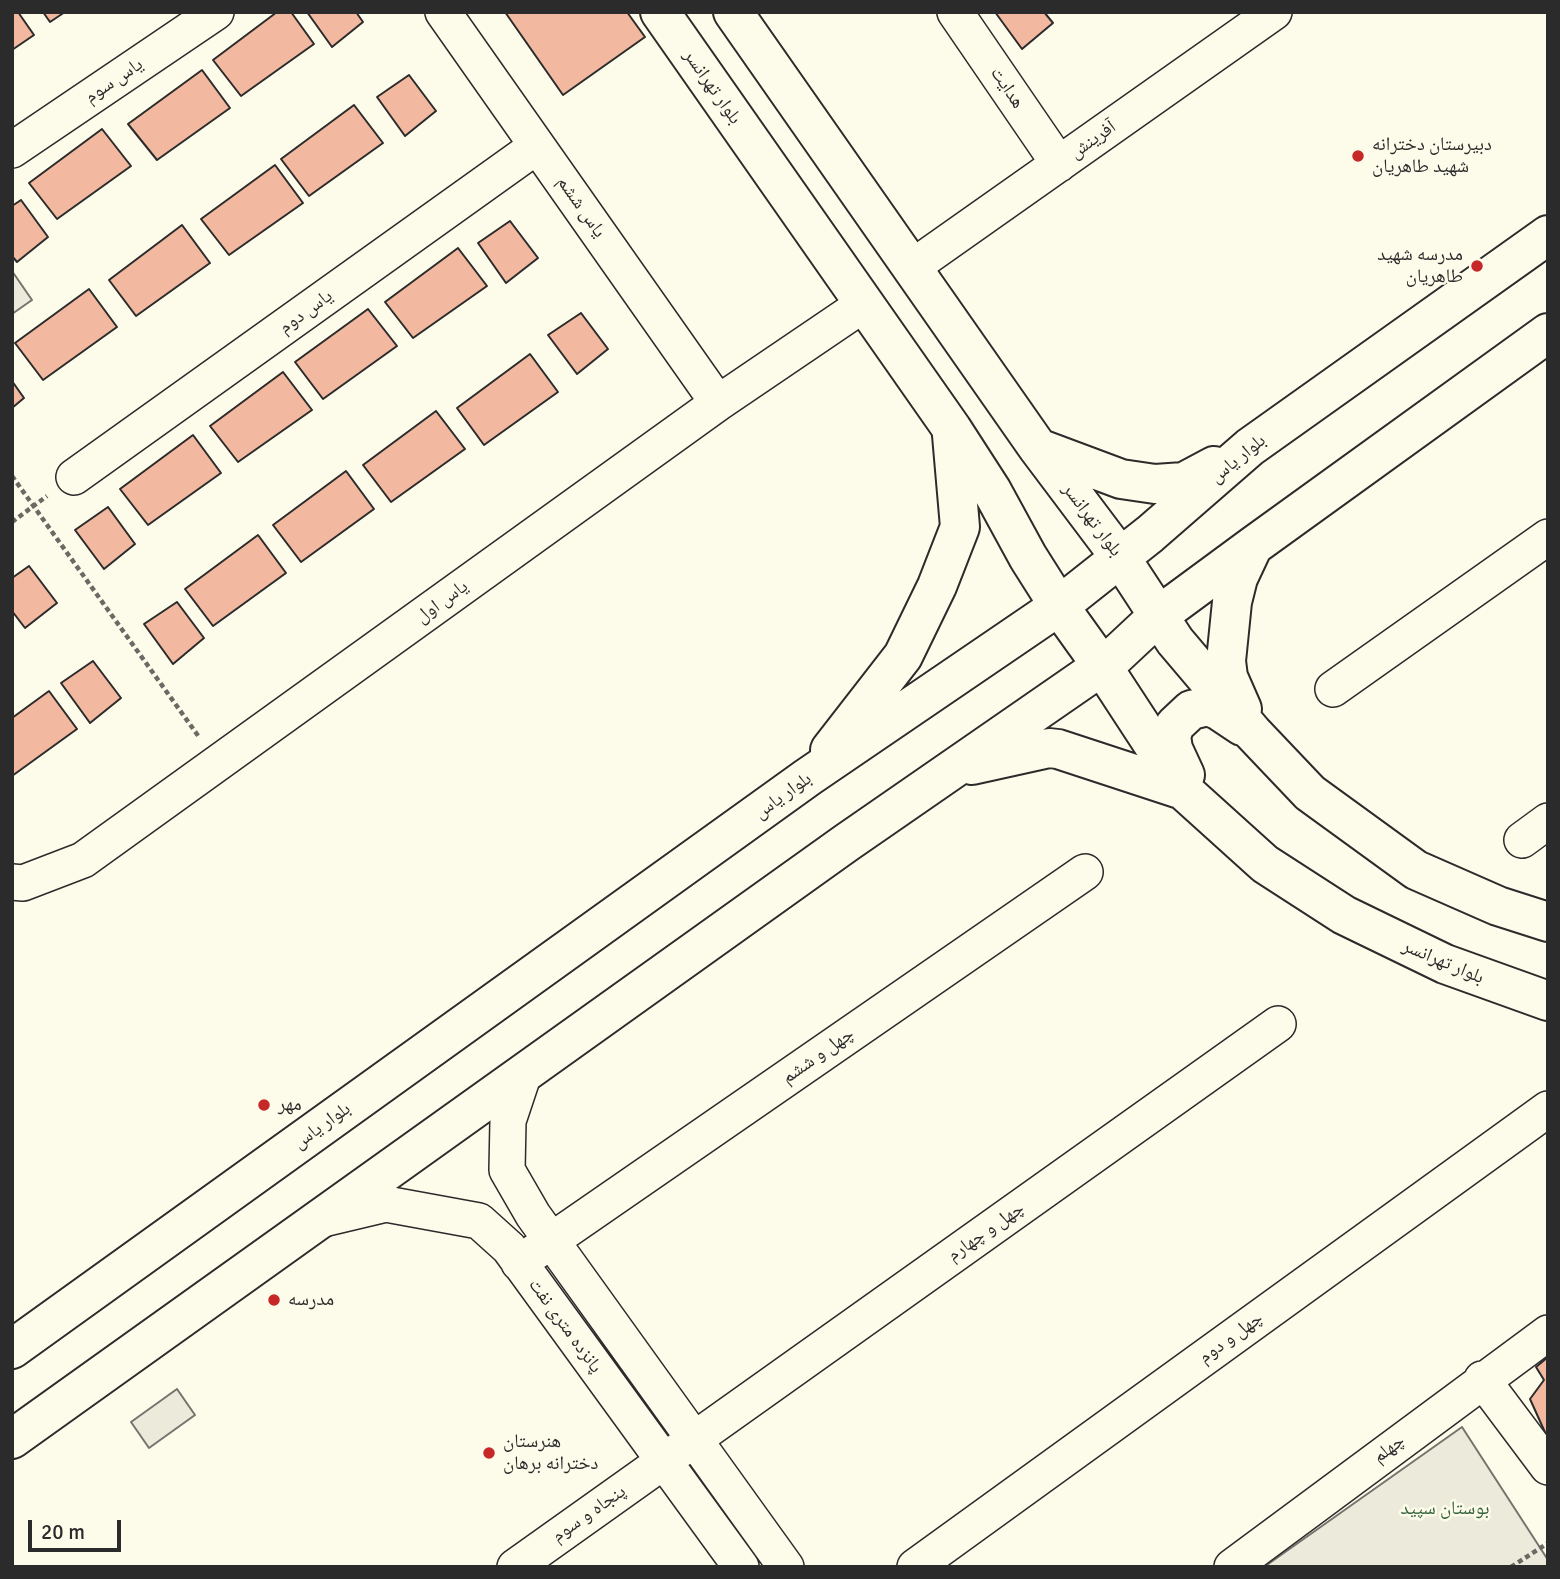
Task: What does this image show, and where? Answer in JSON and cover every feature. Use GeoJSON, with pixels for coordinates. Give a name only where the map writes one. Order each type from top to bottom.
{"type":"FeatureCollection","features":[{"type":"Feature","properties":{"kind":"main road","name":"بلوار تهرانسر"},"geometry":{"type":"LineString","coordinates":[[660,12],[952,429],[992,491],[1028,557],[1059,606],[1195,801],[1265,864],[1344,915],[1445,964],[1548,1001]]}},
{"type":"Feature","properties":{"kind":"main road","name":"بلوار تهرانسر"},"geometry":{"type":"LineString","coordinates":[[733,12],[1038,448],[1120,557],[1175,641],[1253,733],[1310,793],[1416,870],[1498,906],[1548,922]]}},
{"type":"Feature","properties":{"kind":"main road","name":"بلوار یاس"},"geometry":{"type":"LineString","coordinates":[[12,1349],[808,777],[1059,606],[1250,447],[1548,235]]}},
{"type":"Feature","properties":{"kind":"main road"},"geometry":{"type":"LineString","coordinates":[[12,1439],[524,1073],[1102,666],[1158,616],[1252,545],[1548,333]]}},
{"type":"Feature","properties":{"kind":"main road"},"geometry":{"type":"LineString","coordinates":[[808,777],[903,656],[937,586],[960,527],[952,429]]}},
{"type":"Feature","properties":{"kind":"main road"},"geometry":{"type":"LineString","coordinates":[[1038,448],[1121,480],[1155,484],[1184,482],[1250,447]]}},
{"type":"Feature","properties":{"kind":"main road"},"geometry":{"type":"LineString","coordinates":[[1252,545],[1238,578],[1232,602],[1226,661],[1228,677],[1253,733]]}},
{"type":"Feature","properties":{"kind":"main road"},"geometry":{"type":"LineString","coordinates":[[1195,801],[1173,749],[1171,736],[1175,725],[1191,710],[1208,706],[1253,733]]}},
{"type":"Feature","properties":{"kind":"main road"},"geometry":{"type":"LineString","coordinates":[[953,769],[1049,748],[1058,749],[1195,801]]}},
{"type":"Feature","properties":{"kind":"street","name":"یاس سوم"},"geometry":{"type":"LineString","coordinates":[[12,150],[216,12]]}},
{"type":"Feature","properties":{"kind":"street","name":"یاس ششم"},"geometry":{"type":"LineString","coordinates":[[443,12],[718,402]]}},
{"type":"Feature","properties":{"kind":"street","name":"هدایت"},"geometry":{"type":"LineString","coordinates":[[955,12],[1059,164]]}},
{"type":"Feature","properties":{"kind":"street","name":"آفرینش"},"geometry":{"type":"LineString","coordinates":[[911,268],[1274,12]]}},
{"type":"Feature","properties":{"kind":"street","name":"یاس دوم"},"geometry":{"type":"LineString","coordinates":[[74,477],[537,146]]}},
{"type":"Feature","properties":{"kind":"street","name":"یاس اول"},"geometry":{"type":"LineString","coordinates":[[12,882],[23,883],[83,860],[718,402],[864,304]]}},
{"type":"Feature","properties":{"kind":"street"},"geometry":{"type":"LineString","coordinates":[[1334,689],[1548,537]]}},
{"type":"Feature","properties":{"kind":"street","name":"چهل و ششم"},"geometry":{"type":"LineString","coordinates":[[519,1263],[1085,872]]}},
{"type":"Feature","properties":{"kind":"street","name":"چهل و چهارم"},"geometry":{"type":"LineString","coordinates":[[663,1462],[1278,1024]]}},
{"type":"Feature","properties":{"kind":"street","name":"پانزده متری نفت"},"geometry":{"type":"LineString","coordinates":[[524,1073],[508,1121],[507,1170],[533,1215],[786,1567]]}},
{"type":"Feature","properties":{"kind":"street","name":"چهل و دوم"},"geometry":{"type":"LineString","coordinates":[[915,1567],[1548,1109]]}},
{"type":"Feature","properties":{"kind":"street","name":"پانزده متری نفت"},"geometry":{"type":"LineString","coordinates":[[320,1219],[386,1204],[479,1221],[509,1248],[741,1567]]}},
{"type":"Feature","properties":{"kind":"street","name":"چهلم"},"geometry":{"type":"LineString","coordinates":[[1232,1567],[1482,1379],[1548,1333]]}},
{"type":"Feature","properties":{"kind":"street"},"geometry":{"type":"LineString","coordinates":[[1482,1379],[1548,1467]]}},
{"type":"Feature","properties":{"kind":"street","name":"پنجاه و سوم"},"geometry":{"type":"LineString","coordinates":[[515,1567],[663,1462]]}},
{"type":"Feature","properties":{"kind":"path"},"geometry":{"type":"LineString","coordinates":[[12,476],[218,764]]}},
{"type":"Feature","properties":{"kind":"path"},"geometry":{"type":"LineString","coordinates":[[12,522],[34,506]]}},
{"type":"Feature","properties":{"kind":"path"},"geometry":{"type":"LineString","coordinates":[[1511,1567],[1548,1543]]}},
{"type":"Feature","properties":{"kind":"green space"},"geometry":{"type":"Polygon","coordinates":[[[12,271],[32,300],[12,314],[12,271]]]}},
{"type":"Feature","properties":{"kind":"green space"},"geometry":{"type":"Polygon","coordinates":[[[177,1389],[195,1415],[149,1448],[131,1422],[177,1389]]]}},
{"type":"Feature","properties":{"kind":"green space","name":"بوستان سپید"},"geometry":{"type":"Polygon","coordinates":[[[1462,1427],[1548,1560],[1548,1567],[1264,1567],[1462,1427]]]}},
{"type":"Feature","properties":{"kind":"building"},"geometry":{"type":"Polygon","coordinates":[[[12,12],[18,12],[34,35],[12,50],[12,12]]]}},
{"type":"Feature","properties":{"kind":"building"},"geometry":{"type":"Polygon","coordinates":[[[43,12],[65,12],[50,22],[43,12]]]}},
{"type":"Feature","properties":{"kind":"building"},"geometry":{"type":"Polygon","coordinates":[[[277,12],[291,12],[314,44],[241,96],[213,60],[277,12]]]}},
{"type":"Feature","properties":{"kind":"building"},"geometry":{"type":"Polygon","coordinates":[[[307,12],[356,12],[363,22],[332,47],[307,12]]]}},
{"type":"Feature","properties":{"kind":"building"},"geometry":{"type":"Polygon","coordinates":[[[505,12],[627,12],[645,37],[563,95],[505,12]]]}},
{"type":"Feature","properties":{"kind":"building"},"geometry":{"type":"Polygon","coordinates":[[[995,12],[1044,12],[1053,23],[1022,49],[995,12]]]}},
{"type":"Feature","properties":{"kind":"building"},"geometry":{"type":"Polygon","coordinates":[[[202,70],[230,108],[157,160],[128,124],[202,70]]]}},
{"type":"Feature","properties":{"kind":"building"},"geometry":{"type":"Polygon","coordinates":[[[409,75],[436,111],[405,136],[377,97],[409,75]]]}},
{"type":"Feature","properties":{"kind":"building"},"geometry":{"type":"Polygon","coordinates":[[[354,105],[383,143],[309,196],[281,159],[354,105]]]}},
{"type":"Feature","properties":{"kind":"building"},"geometry":{"type":"Polygon","coordinates":[[[102,129],[131,166],[57,219],[29,183],[102,129]]]}},
{"type":"Feature","properties":{"kind":"building"},"geometry":{"type":"Polygon","coordinates":[[[275,165],[303,203],[229,255],[201,219],[275,165]]]}},
{"type":"Feature","properties":{"kind":"building"},"geometry":{"type":"Polygon","coordinates":[[[21,200],[48,237],[17,262],[12,256],[12,206],[21,200]]]}},
{"type":"Feature","properties":{"kind":"building"},"geometry":{"type":"Polygon","coordinates":[[[510,221],[538,258],[506,283],[478,243],[510,221]]]}},
{"type":"Feature","properties":{"kind":"building"},"geometry":{"type":"Polygon","coordinates":[[[182,225],[210,263],[136,316],[109,280],[182,225]]]}},
{"type":"Feature","properties":{"kind":"building"},"geometry":{"type":"Polygon","coordinates":[[[458,248],[487,286],[413,338],[385,302],[458,248]]]}},
{"type":"Feature","properties":{"kind":"building"},"geometry":{"type":"Polygon","coordinates":[[[89,289],[117,327],[43,380],[15,343],[89,289]]]}},
{"type":"Feature","properties":{"kind":"building"},"geometry":{"type":"Polygon","coordinates":[[[368,309],[397,346],[323,399],[295,362],[368,309]]]}},
{"type":"Feature","properties":{"kind":"building"},"geometry":{"type":"Polygon","coordinates":[[[581,313],[608,349],[577,374],[548,335],[581,313]]]}},
{"type":"Feature","properties":{"kind":"building"},"geometry":{"type":"Polygon","coordinates":[[[530,354],[558,392],[484,445],[457,408],[530,354]]]}},
{"type":"Feature","properties":{"kind":"building"},"geometry":{"type":"Polygon","coordinates":[[[283,372],[312,410],[238,462],[210,426],[283,372]]]}},
{"type":"Feature","properties":{"kind":"building"},"geometry":{"type":"Polygon","coordinates":[[[12,381],[24,398],[12,408],[12,381]]]}},
{"type":"Feature","properties":{"kind":"building"},"geometry":{"type":"Polygon","coordinates":[[[436,411],[465,449],[391,502],[363,465],[436,411]]]}},
{"type":"Feature","properties":{"kind":"building"},"geometry":{"type":"Polygon","coordinates":[[[193,435],[221,473],[148,525],[120,489],[193,435]]]}},
{"type":"Feature","properties":{"kind":"building"},"geometry":{"type":"Polygon","coordinates":[[[346,471],[374,509],[301,562],[273,525],[346,471]]]}},
{"type":"Feature","properties":{"kind":"building"},"geometry":{"type":"Polygon","coordinates":[[[108,507],[135,544],[104,569],[75,530],[108,507]]]}},
{"type":"Feature","properties":{"kind":"building"},"geometry":{"type":"Polygon","coordinates":[[[258,535],[286,573],[213,626],[185,589],[258,535]]]}},
{"type":"Feature","properties":{"kind":"building"},"geometry":{"type":"Polygon","coordinates":[[[29,566],[57,603],[25,628],[12,611],[12,578],[29,566]]]}},
{"type":"Feature","properties":{"kind":"building"},"geometry":{"type":"Polygon","coordinates":[[[177,602],[204,638],[173,664],[144,624],[177,602]]]}},
{"type":"Feature","properties":{"kind":"building"},"geometry":{"type":"Polygon","coordinates":[[[93,661],[121,698],[90,723],[61,683],[93,661]]]}},
{"type":"Feature","properties":{"kind":"building"},"geometry":{"type":"Polygon","coordinates":[[[49,691],[77,729],[12,776],[12,718],[49,691]]]}},
{"type":"Feature","properties":{"kind":"building"},"geometry":{"type":"Polygon","coordinates":[[[1548,1357],[1548,1439],[1530,1399],[1544,1380],[1536,1367],[1548,1357]]]}},
{"type":"Feature","properties":{"kind":"place","name":"دبیرستان دخترانه شهید طاهریان"},"geometry":{"type":"Point","coordinates":[1358,156]}},
{"type":"Feature","properties":{"kind":"place","name":"مدرسه شهید طاهریان"},"geometry":{"type":"Point","coordinates":[1477,266]}},
{"type":"Feature","properties":{"kind":"place","name":"مهر"},"geometry":{"type":"Point","coordinates":[264,1105]}},
{"type":"Feature","properties":{"kind":"place","name":"مدرسه"},"geometry":{"type":"Point","coordinates":[274,1300]}},
{"type":"Feature","properties":{"kind":"place","name":"هنرستان دخترانه برهان"},"geometry":{"type":"Point","coordinates":[489,1453]}}]}
